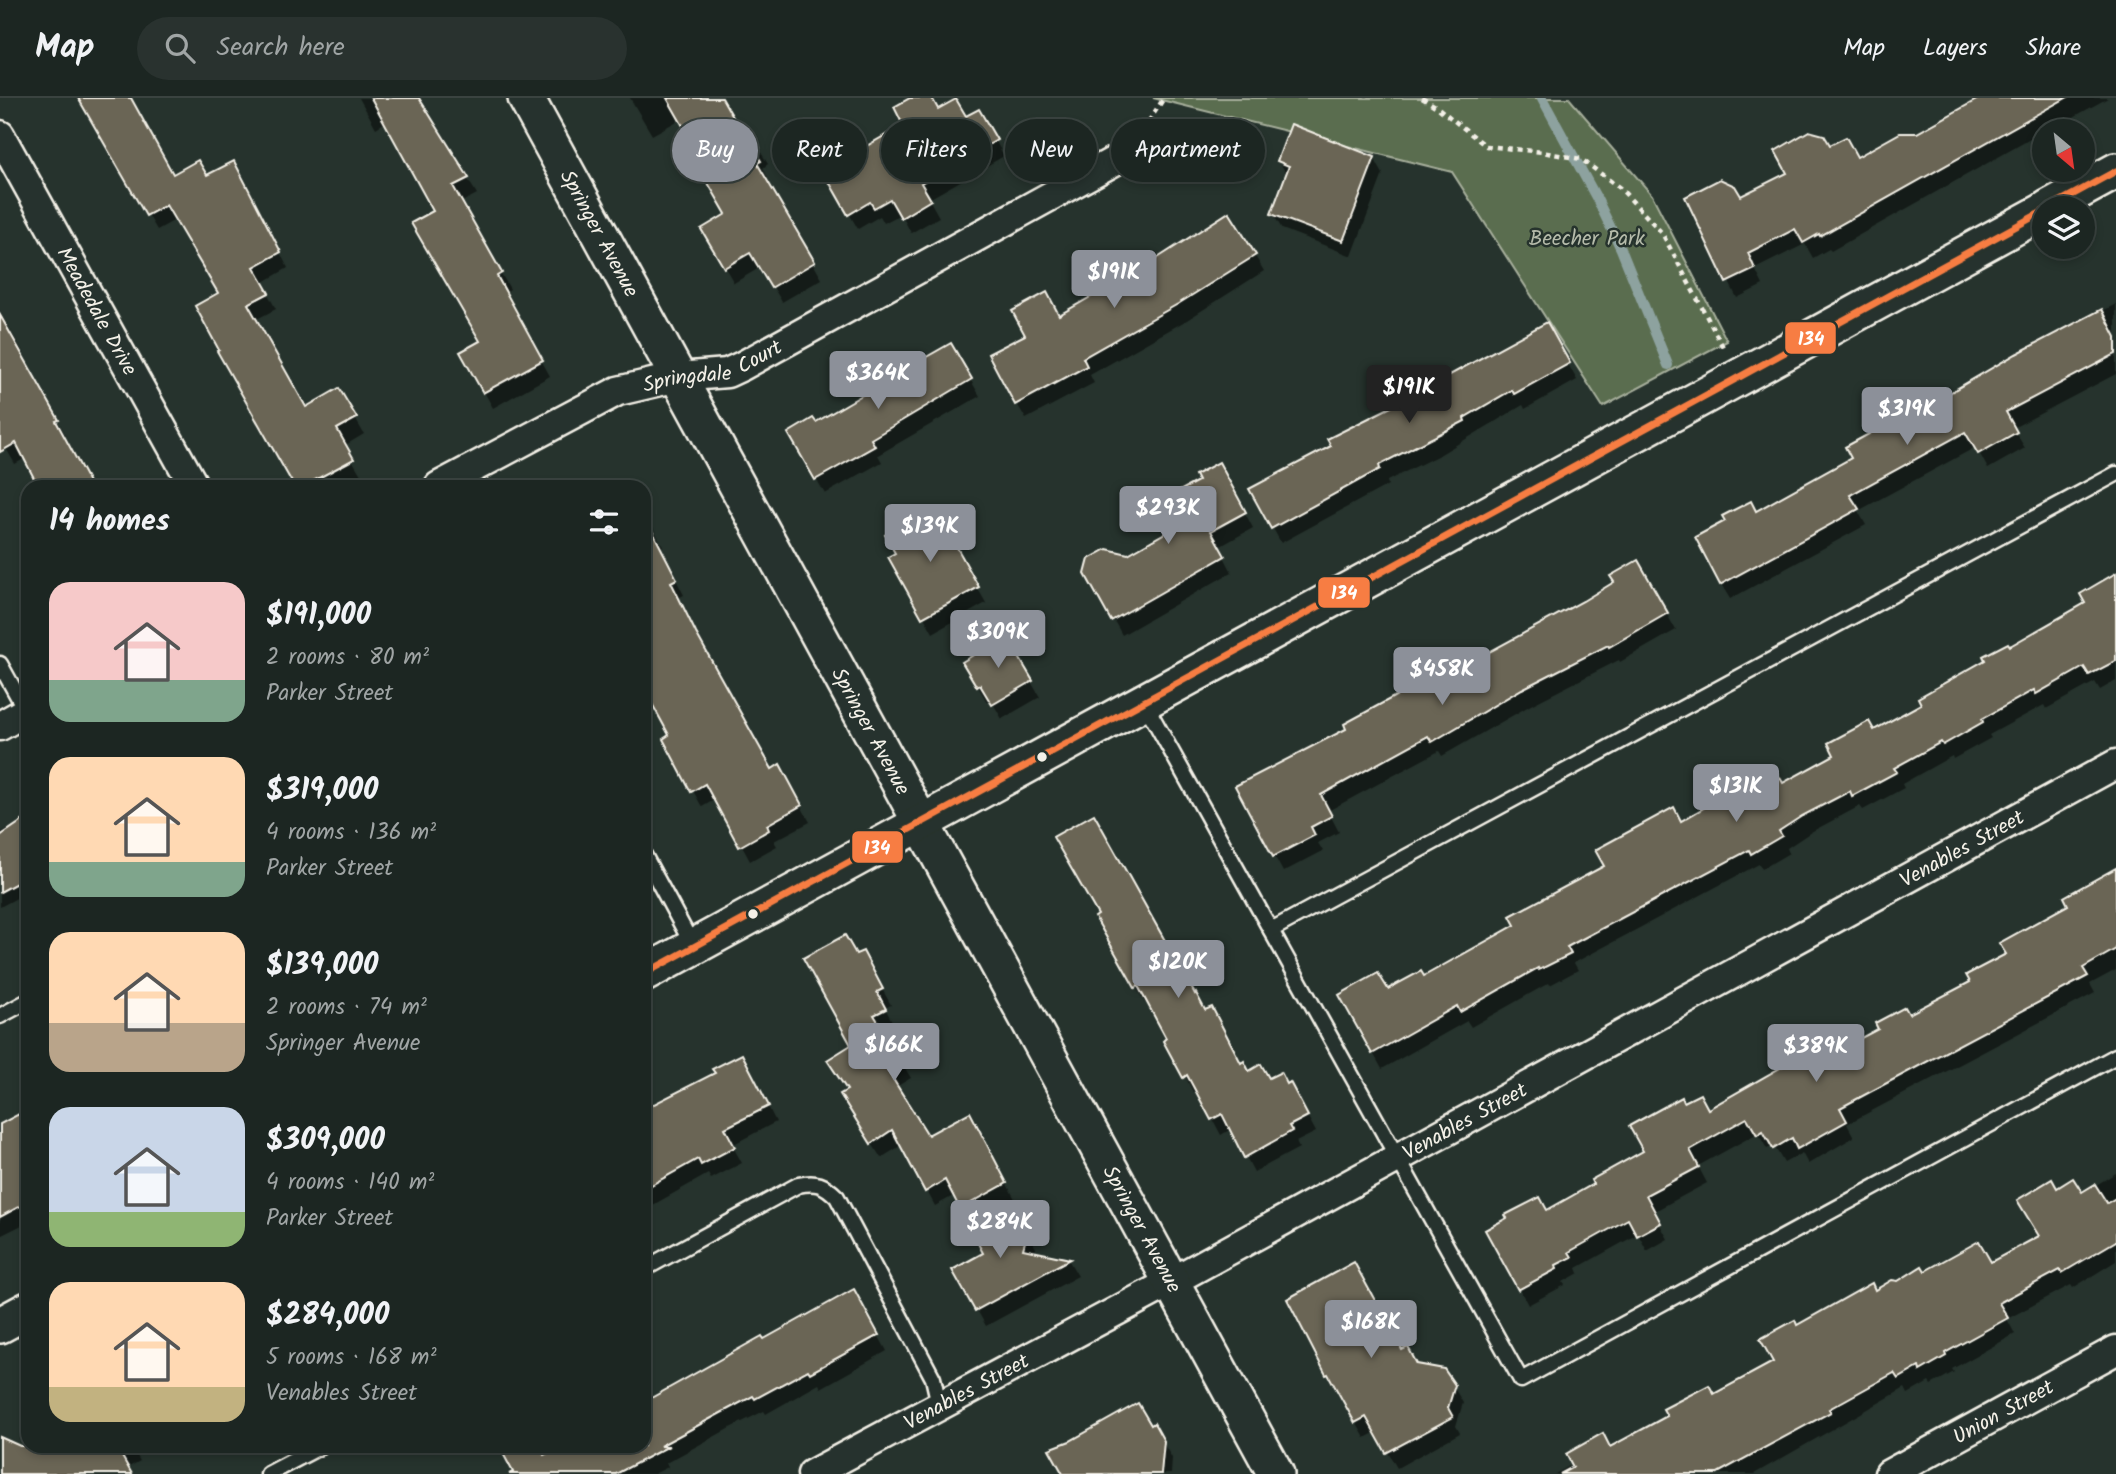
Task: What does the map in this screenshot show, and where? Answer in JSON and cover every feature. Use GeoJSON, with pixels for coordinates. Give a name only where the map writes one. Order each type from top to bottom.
{"type":"FeatureCollection","features":[{"type":"Feature","properties":{"kind":"street","name":"Springer Avenue"},"geometry":{"type":"LineString","coordinates":[[526,98],[1276,1474]]}},
{"type":"Feature","properties":{"kind":"street","name":"Meadedale Drive"},"geometry":{"type":"LineString","coordinates":[[0,135],[191,480]]}},
{"type":"Feature","properties":{"kind":"street","name":"Springdale Court"},"geometry":{"type":"LineString","coordinates":[[450,480],[618,391],[678,377],[727,373],[742,366],[1111,163]]}},
{"type":"Feature","properties":{"kind":"street"},"geometry":{"type":"LineString","coordinates":[[2070,196],[2116,171]]}},
{"type":"Feature","properties":{"kind":"street"},"geometry":{"type":"LineString","coordinates":[[651,970],[2032,217]]}},
{"type":"Feature","properties":{"kind":"street"},"geometry":{"type":"LineString","coordinates":[[0,726],[21,714]]}},
{"type":"Feature","properties":{"kind":"street","name":"Venables Street"},"geometry":{"type":"LineString","coordinates":[[812,1474],[1171,1282],[2116,765]]}},
{"type":"Feature","properties":{"kind":"street"},"geometry":{"type":"LineString","coordinates":[[0,1325],[21,1314]]}},
{"type":"Feature","properties":{"kind":"street","name":"Union Street"},"geometry":{"type":"LineString","coordinates":[[1889,1474],[2116,1350]]}},
{"type":"Feature","properties":{"kind":"lane"},"geometry":{"type":"LineString","coordinates":[[1271,930],[2116,474]]}},
{"type":"Feature","properties":{"kind":"lane"},"geometry":{"type":"LineString","coordinates":[[0,664],[21,700]]}},
{"type":"Feature","properties":{"kind":"lane"},"geometry":{"type":"LineString","coordinates":[[1144,702],[1521,1380],[2116,1056]]}},
{"type":"Feature","properties":{"kind":"lane"},"geometry":{"type":"LineString","coordinates":[[651,868],[694,947]]}},
{"type":"Feature","properties":{"kind":"lane"},"geometry":{"type":"LineString","coordinates":[[0,1016],[21,1005]]}},
{"type":"Feature","properties":{"kind":"lane"},"geometry":{"type":"LineString","coordinates":[[651,1265],[798,1185],[813,1182],[827,1187],[836,1198],[933,1378],[939,1405]]}},
{"type":"Feature","properties":{"kind":"lane"},"geometry":{"type":"LineString","coordinates":[[268,1474],[308,1453]]}},
{"type":"Feature","properties":{"kind":"path"},"geometry":{"type":"LineString","coordinates":[[1422,98],[1486,146],[1581,159],[1620,188],[1662,233],[1740,378]]}},
{"type":"Feature","properties":{"kind":"green space","name":"Beecher Park"},"geometry":{"type":"Polygon","coordinates":[[[1153,98],[1569,98],[1652,195],[1727,341],[1603,407],[1452,172],[1265,126],[1265,119],[1238,119],[1153,98]]]}},
{"type":"Feature","properties":{"kind":"building"},"geometry":{"type":"Polygon","coordinates":[[[78,98],[131,98],[173,174],[198,160],[207,175],[234,161],[281,252],[254,267],[269,293],[248,304],[306,407],[339,388],[357,418],[337,429],[354,459],[315,480],[291,480],[217,351],[219,350],[195,306],[218,293],[166,205],[146,216],[78,98]]]}},
{"type":"Feature","properties":{"kind":"building"},"geometry":{"type":"Polygon","coordinates":[[[371,98],[419,98],[469,178],[453,186],[502,273],[497,276],[543,360],[483,393],[460,352],[480,341],[411,223],[433,211],[371,98]]]}},
{"type":"Feature","properties":{"kind":"building"},"geometry":{"type":"Polygon","coordinates":[[[667,98],[722,98],[734,119],[679,119],[667,98]]]}},
{"type":"Feature","properties":{"kind":"building"},"geometry":{"type":"Polygon","coordinates":[[[910,98],[932,98],[938,109],[956,99],[966,116],[979,109],[985,119],[900,119],[894,107],[910,98]]]}},
{"type":"Feature","properties":{"kind":"building"},"geometry":{"type":"Polygon","coordinates":[[[1980,98],[2066,98],[1820,236],[1819,234],[1803,243],[1795,229],[1748,253],[1755,269],[1726,283],[1685,197],[1720,179],[1735,186],[1741,196],[1787,173],[1775,151],[1809,131],[1824,135],[1830,145],[1846,137],[1857,157],[1900,133],[1917,133],[1980,98]]]}},
{"type":"Feature","properties":{"kind":"building"},"geometry":{"type":"Polygon","coordinates":[[[1291,124],[1375,157],[1343,241],[1271,214],[1289,166],[1277,161],[1291,124]]]}},
{"type":"Feature","properties":{"kind":"building"},"geometry":{"type":"Polygon","coordinates":[[[991,130],[997,140],[991,143],[991,130]]]}},
{"type":"Feature","properties":{"kind":"building"},"geometry":{"type":"Polygon","coordinates":[[[881,138],[881,182],[923,182],[931,200],[901,218],[890,199],[874,208],[870,202],[848,215],[829,182],[867,182],[867,146],[881,138]]]}},
{"type":"Feature","properties":{"kind":"building"},"geometry":{"type":"Polygon","coordinates":[[[758,165],[815,262],[771,288],[750,253],[724,268],[701,229],[726,214],[707,182],[758,182],[758,165]]]}},
{"type":"Feature","properties":{"kind":"building"},"geometry":{"type":"Polygon","coordinates":[[[1229,212],[1256,255],[1178,304],[1083,358],[1087,366],[1015,405],[988,354],[1025,335],[1012,311],[1047,292],[1059,315],[1153,261],[1229,212]]]}},
{"type":"Feature","properties":{"kind":"building"},"geometry":{"type":"Polygon","coordinates":[[[2102,309],[2116,337],[2116,354],[2006,412],[2017,432],[1978,454],[1965,432],[1850,495],[1859,509],[1720,585],[1695,537],[1725,521],[1722,516],[1751,501],[1756,511],[1851,458],[1845,447],[1920,406],[1922,409],[2016,354],[2102,309]]]}},
{"type":"Feature","properties":{"kind":"building"},"geometry":{"type":"Polygon","coordinates":[[[0,315],[59,420],[56,421],[88,480],[35,480],[16,443],[0,452],[0,315]]]}},
{"type":"Feature","properties":{"kind":"building"},"geometry":{"type":"Polygon","coordinates":[[[1547,322],[1570,363],[1514,394],[1512,390],[1464,418],[1465,421],[1379,465],[1380,469],[1271,529],[1249,489],[1331,446],[1327,439],[1547,322]]]}},
{"type":"Feature","properties":{"kind":"building"},"geometry":{"type":"Polygon","coordinates":[[[951,343],[972,379],[871,439],[875,446],[815,480],[788,433],[813,418],[816,422],[886,381],[884,378],[951,343]]]}},
{"type":"Feature","properties":{"kind":"building"},"geometry":{"type":"Polygon","coordinates":[[[1219,462],[1246,512],[1211,531],[1225,556],[1111,621],[1085,574],[1089,559],[1107,549],[1128,554],[1177,526],[1163,500],[1198,481],[1195,475],[1219,462]]]}},
{"type":"Feature","properties":{"kind":"building"},"geometry":{"type":"Polygon","coordinates":[[[931,510],[941,528],[945,526],[979,587],[922,618],[888,557],[895,553],[885,535],[931,510]]]}},
{"type":"Feature","properties":{"kind":"building"},"geometry":{"type":"Polygon","coordinates":[[[651,529],[677,579],[671,582],[696,633],[772,769],[780,764],[802,805],[767,825],[769,830],[739,847],[705,784],[691,792],[663,739],[669,735],[651,702],[651,529]]]}},
{"type":"Feature","properties":{"kind":"building"},"geometry":{"type":"Polygon","coordinates":[[[1638,560],[1668,613],[1609,647],[1608,645],[1522,689],[1432,742],[1428,736],[1321,795],[1332,816],[1311,827],[1315,835],[1273,857],[1235,786],[1346,729],[1344,724],[1432,674],[1436,681],[1583,601],[1614,582],[1610,576],[1638,560]]]}},
{"type":"Feature","properties":{"kind":"building"},"geometry":{"type":"Polygon","coordinates":[[[2116,573],[2116,661],[2089,675],[2084,667],[2036,694],[2034,690],[1943,745],[1941,742],[1894,768],[1897,772],[1852,796],[1850,791],[1802,816],[1779,831],[1782,836],[1751,854],[1749,850],[1567,947],[1571,954],[1539,970],[1538,968],[1460,1012],[1457,1006],[1372,1054],[1339,995],[1378,973],[1388,989],[1421,971],[1424,976],[1515,925],[1510,916],[1604,866],[1595,850],[1674,807],[1681,821],[1774,767],[1783,783],[1834,755],[1828,743],[1869,721],[1874,730],[1921,704],[1918,698],[1985,660],[1983,656],[2008,643],[2010,646],[2085,603],[2080,594],[2116,573]]]}},
{"type":"Feature","properties":{"kind":"building"},"geometry":{"type":"Polygon","coordinates":[[[1006,635],[1033,681],[992,705],[962,662],[1006,635]]]}},
{"type":"Feature","properties":{"kind":"building"},"geometry":{"type":"Polygon","coordinates":[[[1094,814],[1195,994],[1205,1010],[1212,1007],[1241,1063],[1244,1061],[1249,1071],[1261,1064],[1269,1078],[1281,1072],[1287,1084],[1290,1082],[1308,1116],[1289,1126],[1292,1131],[1244,1158],[1222,1114],[1211,1120],[1187,1075],[1183,1078],[1163,1041],[1166,1038],[1138,986],[1135,988],[1095,917],[1098,915],[1053,837],[1094,814]]]}},
{"type":"Feature","properties":{"kind":"building"},"geometry":{"type":"Polygon","coordinates":[[[21,822],[21,881],[0,892],[0,836],[21,822]]]}},
{"type":"Feature","properties":{"kind":"building"},"geometry":{"type":"Polygon","coordinates":[[[2116,868],[2116,949],[2083,968],[2088,976],[1840,1108],[1847,1121],[1797,1149],[1792,1138],[1773,1149],[1763,1131],[1757,1135],[1747,1118],[1690,1150],[1699,1167],[1646,1195],[1661,1223],[1637,1236],[1628,1219],[1569,1252],[1572,1257],[1556,1265],[1557,1269],[1518,1290],[1485,1230],[1507,1218],[1505,1215],[1540,1197],[1547,1210],[1593,1184],[1591,1180],[1643,1151],[1629,1126],[1682,1097],[1684,1102],[1700,1094],[1708,1109],[1808,1052],[1814,1063],[1878,1029],[1875,1023],[1905,1007],[1909,1014],[1970,982],[1966,975],[2006,954],[1999,943],[2068,905],[2064,897],[2116,868]]]}},
{"type":"Feature","properties":{"kind":"building"},"geometry":{"type":"Polygon","coordinates":[[[845,935],[856,954],[863,951],[883,989],[877,992],[886,1009],[874,1015],[903,1062],[888,1071],[928,1135],[970,1112],[1007,1183],[960,1209],[945,1180],[925,1192],[892,1130],[871,1144],[840,1094],[847,1090],[827,1060],[851,1045],[803,958],[845,935]]]}},
{"type":"Feature","properties":{"kind":"building"},"geometry":{"type":"Polygon","coordinates":[[[742,1054],[769,1106],[725,1128],[735,1147],[701,1165],[698,1159],[651,1185],[651,1105],[715,1073],[712,1069],[742,1054]]]}},
{"type":"Feature","properties":{"kind":"building"},"geometry":{"type":"Polygon","coordinates":[[[19,1114],[21,1118],[21,1206],[0,1217],[0,1124],[19,1114]]]}},
{"type":"Feature","properties":{"kind":"building"},"geometry":{"type":"Polygon","coordinates":[[[2073,1178],[2082,1192],[2095,1184],[2107,1203],[2116,1198],[2116,1241],[2062,1273],[2060,1270],[1999,1303],[2008,1318],[1945,1353],[1946,1356],[1920,1371],[1919,1367],[1898,1379],[1894,1373],[1829,1409],[1831,1412],[1716,1474],[1560,1474],[1573,1467],[1566,1454],[1603,1433],[1610,1447],[1667,1416],[1663,1409],[1709,1385],[1714,1394],[1773,1362],[1760,1339],[1795,1320],[1797,1325],[1872,1283],[1875,1290],[1892,1280],[1898,1281],[1922,1266],[1925,1271],[1979,1241],[1991,1262],[2039,1236],[2017,1200],[2052,1179],[2057,1188],[2073,1178]]]}},
{"type":"Feature","properties":{"kind":"building"},"geometry":{"type":"Polygon","coordinates":[[[961,1210],[1022,1220],[1028,1231],[1023,1249],[1070,1259],[975,1311],[952,1270],[983,1253],[961,1210]]]}},
{"type":"Feature","properties":{"kind":"building"},"geometry":{"type":"Polygon","coordinates":[[[1354,1262],[1402,1350],[1408,1347],[1417,1364],[1444,1369],[1455,1385],[1448,1408],[1453,1417],[1386,1453],[1366,1417],[1355,1423],[1328,1374],[1326,1375],[1287,1299],[1354,1262]]]}},
{"type":"Feature","properties":{"kind":"building"},"geometry":{"type":"Polygon","coordinates":[[[854,1289],[879,1335],[810,1373],[808,1370],[755,1399],[753,1396],[660,1446],[669,1446],[616,1474],[509,1474],[513,1472],[503,1453],[651,1453],[651,1398],[762,1336],[764,1339],[854,1289]]]}},
{"type":"Feature","properties":{"kind":"building"},"geometry":{"type":"Polygon","coordinates":[[[1138,1403],[1164,1441],[1161,1474],[1063,1474],[1049,1449],[1070,1441],[1138,1403]]]}},
{"type":"Feature","properties":{"kind":"building"},"geometry":{"type":"Polygon","coordinates":[[[0,1437],[21,1446],[21,1453],[120,1453],[132,1474],[0,1474],[0,1437]]]}},
{"type":"Feature","properties":{"kind":"waterway"},"geometry":{"type":"LineString","coordinates":[[1542,98],[1621,249],[1668,365]]}},
{"type":"Feature","properties":{"kind":"transit line","name":"134"},"geometry":{"type":"LineString","coordinates":[[2070,196],[2116,171]]}},
{"type":"Feature","properties":{"kind":"transit line","name":"134"},"geometry":{"type":"LineString","coordinates":[[651,970],[2032,218]]}}]}
